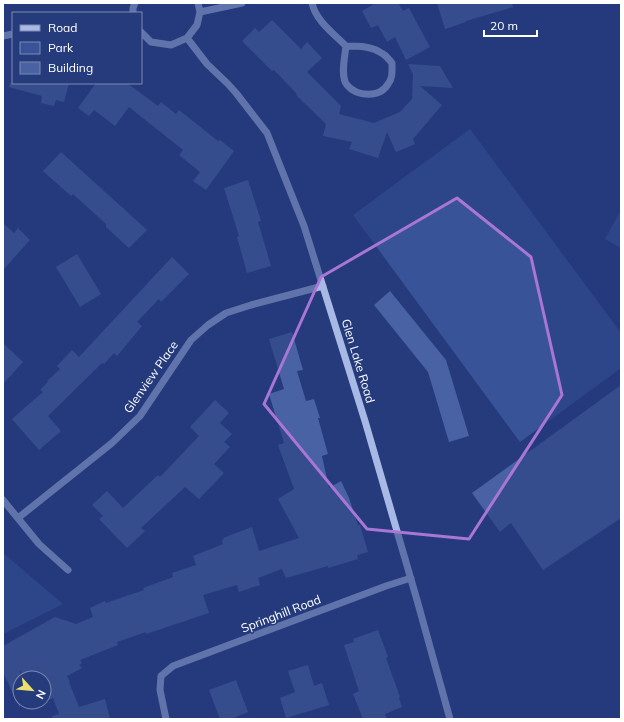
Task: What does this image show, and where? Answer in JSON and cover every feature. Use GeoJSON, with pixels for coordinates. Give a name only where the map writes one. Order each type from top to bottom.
{"type":"FeatureCollection","features":[{"type":"Feature","properties":{"kind":"street"},"geometry":{"type":"LineString","coordinates":[[142,33],[151,42],[171,45],[187,38],[197,25],[200,12],[198,3]]}},
{"type":"Feature","properties":{"kind":"street"},"geometry":{"type":"LineString","coordinates":[[200,12],[242,3]]}},
{"type":"Feature","properties":{"kind":"street"},"geometry":{"type":"LineString","coordinates":[[312,3],[313,9],[320,20],[346,46],[362,46],[384,54],[392,63],[392,75],[388,85],[379,92],[368,95],[356,92],[347,85],[343,72],[346,46]]}},
{"type":"Feature","properties":{"kind":"street","name":"Glen Lake Road"},"geometry":{"type":"LineString","coordinates":[[187,38],[207,64],[236,93],[267,133],[304,226],[365,421],[450,719]]}},
{"type":"Feature","properties":{"kind":"street","name":"Glenview Place"},"geometry":{"type":"LineString","coordinates":[[18,518],[112,442],[140,416],[191,340],[208,325],[226,313],[323,286]]}},
{"type":"Feature","properties":{"kind":"street"},"geometry":{"type":"LineString","coordinates":[[3,500],[39,544],[68,570]]}},
{"type":"Feature","properties":{"kind":"street","name":"Springhill Road"},"geometry":{"type":"LineString","coordinates":[[166,719],[160,690],[161,676],[173,666],[411,578]]}},
{"type":"Feature","properties":{"kind":"highlighted area"},"geometry":{"type":"Polygon","coordinates":[[[457,198],[531,257],[562,395],[469,539],[367,529],[264,404],[321,277],[457,198]]]}},
{"type":"Feature","properties":{"kind":"green space"},"geometry":{"type":"Polygon","coordinates":[[[470,129],[621,333],[621,368],[520,442],[353,215],[470,129]]]}},
{"type":"Feature","properties":{"kind":"green space"},"geometry":{"type":"Polygon","coordinates":[[[621,210],[621,248],[605,239],[621,210]]]}},
{"type":"Feature","properties":{"kind":"green space"},"geometry":{"type":"Polygon","coordinates":[[[3,553],[63,604],[3,634],[3,553]]]}},
{"type":"Feature","properties":{"kind":"building"},"geometry":{"type":"Polygon","coordinates":[[[376,3],[398,3],[403,11],[409,8],[430,47],[406,60],[395,37],[387,42],[378,25],[371,28],[362,11],[376,3]]]}},
{"type":"Feature","properties":{"kind":"building"},"geometry":{"type":"Polygon","coordinates":[[[437,3],[512,3],[513,7],[445,29],[437,3]]]}},
{"type":"Feature","properties":{"kind":"building"},"geometry":{"type":"Polygon","coordinates":[[[272,20],[301,49],[307,42],[322,58],[307,72],[341,106],[339,114],[374,123],[400,112],[412,99],[413,74],[408,64],[440,66],[453,88],[420,86],[442,105],[413,139],[415,144],[396,152],[387,132],[378,158],[349,149],[352,142],[323,136],[326,124],[296,95],[297,94],[274,70],[272,71],[242,41],[255,28],[259,32],[272,20]]]}},
{"type":"Feature","properties":{"kind":"building"},"geometry":{"type":"Polygon","coordinates":[[[10,83],[69,84],[64,102],[56,100],[54,106],[41,103],[42,96],[9,87],[10,83]]]}},
{"type":"Feature","properties":{"kind":"building"},"geometry":{"type":"Polygon","coordinates":[[[95,84],[128,84],[158,106],[161,102],[176,114],[179,110],[218,141],[220,140],[234,151],[206,190],[193,181],[200,172],[179,155],[183,150],[129,107],[115,126],[94,110],[89,116],[78,108],[95,84]]]}},
{"type":"Feature","properties":{"kind":"building"},"geometry":{"type":"Polygon","coordinates":[[[61,152],[147,230],[129,248],[106,227],[106,224],[73,194],[71,196],[43,171],[61,152]]]}},
{"type":"Feature","properties":{"kind":"building"},"geometry":{"type":"Polygon","coordinates":[[[248,180],[261,221],[258,222],[271,266],[247,273],[237,237],[239,236],[224,188],[248,180]]]}},
{"type":"Feature","properties":{"kind":"building"},"geometry":{"type":"Polygon","coordinates":[[[3,223],[14,233],[18,228],[30,240],[3,270],[3,223]]]}},
{"type":"Feature","properties":{"kind":"building"},"geometry":{"type":"Polygon","coordinates":[[[77,254],[101,294],[80,307],[56,267],[77,254]]]}},
{"type":"Feature","properties":{"kind":"building"},"geometry":{"type":"Polygon","coordinates":[[[172,257],[189,274],[161,302],[159,299],[137,322],[142,326],[117,356],[114,353],[104,364],[102,363],[48,416],[61,431],[39,450],[12,419],[43,392],[40,390],[60,369],[57,366],[72,350],[79,357],[172,257]]]}},
{"type":"Feature","properties":{"kind":"building"},"geometry":{"type":"Polygon","coordinates":[[[390,291],[446,360],[469,436],[449,442],[428,372],[374,305],[390,291]]]}},
{"type":"Feature","properties":{"kind":"building"},"geometry":{"type":"Polygon","coordinates":[[[292,332],[303,370],[297,371],[306,401],[314,399],[320,418],[318,418],[328,454],[322,456],[329,488],[341,481],[349,498],[358,525],[360,525],[368,552],[357,555],[358,559],[286,578],[282,569],[258,578],[260,585],[239,592],[237,585],[203,595],[209,613],[117,642],[118,645],[80,660],[82,663],[79,665],[82,668],[67,676],[79,707],[105,699],[110,719],[53,719],[52,716],[59,714],[52,698],[52,670],[12,670],[12,691],[3,672],[3,646],[55,617],[76,624],[93,617],[90,608],[105,601],[106,603],[144,590],[143,588],[173,577],[172,573],[196,565],[193,556],[223,544],[223,538],[252,527],[259,551],[299,538],[278,499],[294,489],[278,445],[284,443],[269,394],[284,389],[269,339],[292,332]]]}},
{"type":"Feature","properties":{"kind":"building"},"geometry":{"type":"Polygon","coordinates":[[[3,343],[23,362],[3,384],[3,343]]]}},
{"type":"Feature","properties":{"kind":"building"},"geometry":{"type":"Polygon","coordinates":[[[621,385],[621,518],[543,570],[511,523],[500,532],[472,493],[621,385]]]}},
{"type":"Feature","properties":{"kind":"building"},"geometry":{"type":"Polygon","coordinates":[[[215,400],[229,413],[220,423],[232,434],[224,442],[230,447],[214,464],[224,473],[199,499],[185,487],[141,528],[145,531],[127,548],[99,519],[103,516],[92,505],[107,491],[123,508],[158,475],[160,477],[199,436],[190,427],[215,400]]]}},
{"type":"Feature","properties":{"kind":"building"},"geometry":{"type":"Polygon","coordinates":[[[378,630],[388,657],[386,658],[400,697],[402,707],[385,714],[387,719],[363,719],[353,694],[359,691],[344,645],[354,642],[353,639],[378,630]]]}},
{"type":"Feature","properties":{"kind":"building"},"geometry":{"type":"Polygon","coordinates":[[[308,665],[314,686],[322,683],[329,705],[286,718],[280,698],[295,692],[288,671],[308,665]]]}},
{"type":"Feature","properties":{"kind":"building"},"geometry":{"type":"Polygon","coordinates":[[[236,680],[248,712],[231,719],[220,719],[209,690],[236,680]]]}}]}
